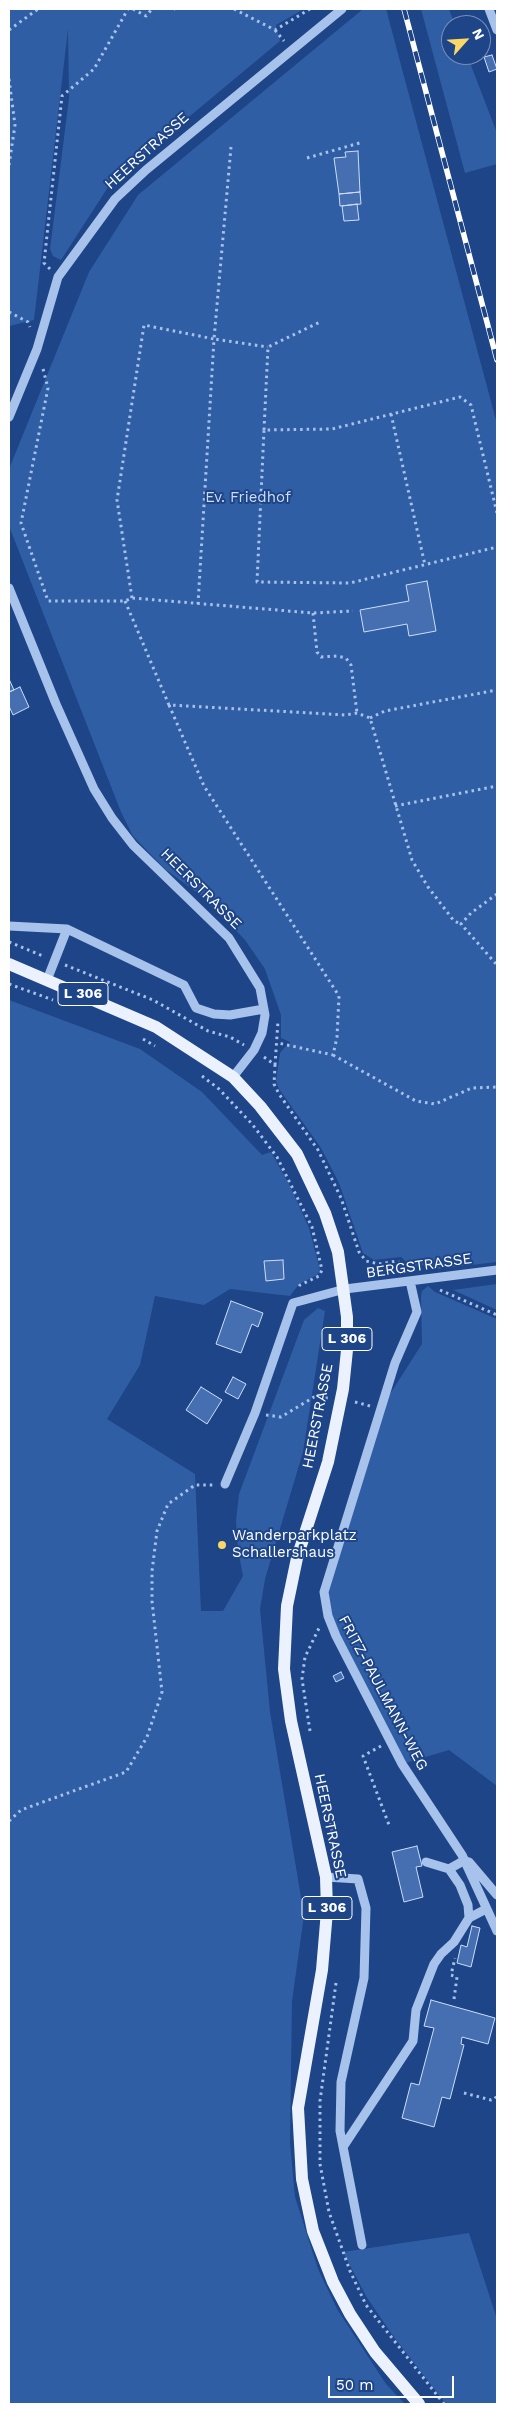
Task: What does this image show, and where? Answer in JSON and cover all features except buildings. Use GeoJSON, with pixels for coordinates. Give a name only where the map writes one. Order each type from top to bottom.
{"type":"FeatureCollection","features":[{"type":"Feature","properties":{"kind":"main road","name":"L 306"},"geometry":{"type":"LineString","coordinates":[[9,964],[156,1027],[233,1077]]}},
{"type":"Feature","properties":{"kind":"main road","name":"HEERSTRASSE"},"geometry":{"type":"LineString","coordinates":[[233,1077],[285,1137],[309,1176],[325,1213],[338,1252],[345,1289],[347,1350],[341,1400],[328,1462],[296,1558],[287,1606],[284,1669],[291,1721],[326,1877],[327,1911],[322,1970],[298,2108],[302,2179],[313,2230],[333,2282],[350,2314],[375,2352],[419,2404]]}},
{"type":"Feature","properties":{"kind":"street","name":"HEERSTRASSE"},"geometry":{"type":"LineString","coordinates":[[9,417],[37,349],[58,276],[115,200],[146,170],[342,9]]}},
{"type":"Feature","properties":{"kind":"street"},"geometry":{"type":"LineString","coordinates":[[489,9],[497,30]]}},
{"type":"Feature","properties":{"kind":"street","name":"HEERSTRASSE"},"geometry":{"type":"LineString","coordinates":[[9,588],[56,704],[94,789],[112,818],[133,845],[230,938],[260,988],[264,1009],[262,1033],[254,1050],[233,1077]]}},
{"type":"Feature","properties":{"kind":"street"},"geometry":{"type":"LineString","coordinates":[[9,926],[67,929],[184,986],[196,1008],[214,1014],[230,1015],[264,1009]]}},
{"type":"Feature","properties":{"kind":"street"},"geometry":{"type":"LineString","coordinates":[[47,980],[67,929]]}},
{"type":"Feature","properties":{"kind":"street","name":"BERGSTRASSE"},"geometry":{"type":"LineString","coordinates":[[345,1289],[497,1270]]}},
{"type":"Feature","properties":{"kind":"street","name":"FRITZ-PAULMANN-WEG"},"geometry":{"type":"LineString","coordinates":[[410,1281],[417,1312],[395,1363],[324,1592],[328,1616],[336,1636],[402,1764],[464,1857],[497,1931]]}},
{"type":"Feature","properties":{"kind":"street"},"geometry":{"type":"LineString","coordinates":[[225,1484],[256,1410],[293,1303],[345,1289]]}},
{"type":"Feature","properties":{"kind":"street"},"geometry":{"type":"LineString","coordinates":[[449,1869],[464,1857],[497,1895]]}},
{"type":"Feature","properties":{"kind":"street"},"geometry":{"type":"LineString","coordinates":[[426,1862],[449,1869],[460,1885],[468,1905],[469,1918]]}},
{"type":"Feature","properties":{"kind":"street"},"geometry":{"type":"LineString","coordinates":[[326,1877],[358,1879],[366,1908],[364,1978],[341,2082],[340,2132],[362,2245]]}},
{"type":"Feature","properties":{"kind":"street"},"geometry":{"type":"LineString","coordinates":[[343,2147],[412,2041],[416,2010],[434,1964],[441,1954],[454,1942],[469,1918],[486,1910]]}},
{"type":"Feature","properties":{"kind":"path"},"geometry":{"type":"LineString","coordinates":[[9,30],[38,9]]}},
{"type":"Feature","properties":{"kind":"path"},"geometry":{"type":"LineString","coordinates":[[58,276],[44,263],[62,96],[94,69],[128,9]]}},
{"type":"Feature","properties":{"kind":"path"},"geometry":{"type":"LineString","coordinates":[[133,9],[146,16],[152,9]]}},
{"type":"Feature","properties":{"kind":"path"},"geometry":{"type":"LineString","coordinates":[[234,9],[275,30],[310,9]]}},
{"type":"Feature","properties":{"kind":"path"},"geometry":{"type":"LineString","coordinates":[[9,79],[15,125],[9,165]]}},
{"type":"Feature","properties":{"kind":"path"},"geometry":{"type":"LineString","coordinates":[[307,158],[363,142]]}},
{"type":"Feature","properties":{"kind":"path"},"geometry":{"type":"LineString","coordinates":[[198,604],[214,339],[231,147]]}},
{"type":"Feature","properties":{"kind":"path"},"geometry":{"type":"LineString","coordinates":[[9,312],[28,322],[48,388],[21,523],[48,601],[125,601],[132,598],[313,613],[353,611]]}},
{"type":"Feature","properties":{"kind":"path"},"geometry":{"type":"LineString","coordinates":[[132,598],[118,500],[144,325],[214,339],[268,347],[320,322]]}},
{"type":"Feature","properties":{"kind":"path"},"geometry":{"type":"LineString","coordinates":[[268,347],[257,582],[350,583],[497,547]]}},
{"type":"Feature","properties":{"kind":"path"},"geometry":{"type":"LineString","coordinates":[[264,430],[332,429],[460,397],[472,405],[497,513]]}},
{"type":"Feature","properties":{"kind":"path"},"geometry":{"type":"LineString","coordinates":[[391,414],[425,565]]}},
{"type":"Feature","properties":{"kind":"path"},"geometry":{"type":"LineString","coordinates":[[125,601],[204,786],[339,996],[337,1037],[333,1055]]}},
{"type":"Feature","properties":{"kind":"path"},"geometry":{"type":"LineString","coordinates":[[313,613],[317,652],[321,656],[346,658],[351,666],[357,713]]}},
{"type":"Feature","properties":{"kind":"path"},"geometry":{"type":"LineString","coordinates":[[169,704],[346,715],[357,713],[370,718],[385,711],[497,690]]}},
{"type":"Feature","properties":{"kind":"path"},"geometry":{"type":"LineString","coordinates":[[370,718],[412,860],[428,887],[454,921],[461,924],[497,965]]}},
{"type":"Feature","properties":{"kind":"path"},"geometry":{"type":"LineString","coordinates":[[395,806],[497,786]]}},
{"type":"Feature","properties":{"kind":"path"},"geometry":{"type":"LineString","coordinates":[[461,924],[471,913],[497,894]]}},
{"type":"Feature","properties":{"kind":"path"},"geometry":{"type":"LineString","coordinates":[[9,942],[153,1000],[208,1030],[230,1037],[254,1050],[275,1065],[274,1084],[318,1150],[342,1198],[359,1252],[366,1262],[401,1262],[408,1270],[410,1281]]}},
{"type":"Feature","properties":{"kind":"path"},"geometry":{"type":"LineString","coordinates":[[9,984],[62,1004]]}},
{"type":"Feature","properties":{"kind":"path"},"geometry":{"type":"LineString","coordinates":[[140,1037],[156,1046]]}},
{"type":"Feature","properties":{"kind":"path"},"geometry":{"type":"LineString","coordinates":[[278,1043],[333,1055],[416,1101],[435,1104],[472,1088],[497,1087]]}},
{"type":"Feature","properties":{"kind":"path"},"geometry":{"type":"LineString","coordinates":[[196,1071],[219,1089],[239,1110],[277,1157],[312,1228],[322,1270],[319,1276],[300,1285],[293,1303]]}},
{"type":"Feature","properties":{"kind":"path"},"geometry":{"type":"LineString","coordinates":[[428,1278],[432,1286],[497,1315]]}},
{"type":"Feature","properties":{"kind":"path"},"geometry":{"type":"LineString","coordinates":[[256,1410],[281,1417],[314,1397],[381,1408]]}},
{"type":"Feature","properties":{"kind":"path"},"geometry":{"type":"LineString","coordinates":[[9,1821],[20,1810],[126,1772],[147,1737],[162,1692],[152,1601],[152,1571],[157,1531],[168,1504],[195,1485],[225,1484]]}},
{"type":"Feature","properties":{"kind":"path"},"geometry":{"type":"LineString","coordinates":[[310,1736],[302,1679],[305,1657],[315,1634],[328,1616]]}},
{"type":"Feature","properties":{"kind":"path"},"geometry":{"type":"LineString","coordinates":[[389,1825],[363,1756],[390,1740]]}},
{"type":"Feature","properties":{"kind":"path"},"geometry":{"type":"LineString","coordinates":[[321,1781],[334,1842]]}},
{"type":"Feature","properties":{"kind":"path"},"geometry":{"type":"LineString","coordinates":[[342,1902],[342,1929]]}},
{"type":"Feature","properties":{"kind":"path"},"geometry":{"type":"LineString","coordinates":[[454,1942],[456,1962],[451,1975],[457,1977],[454,1999]]}},
{"type":"Feature","properties":{"kind":"path"},"geometry":{"type":"LineString","coordinates":[[337,1977],[320,2101],[320,2164],[329,2212],[350,2271],[366,2305],[444,2404]]}},
{"type":"Feature","properties":{"kind":"path"},"geometry":{"type":"LineString","coordinates":[[464,2093],[491,2100],[495,2099],[497,2095]]}},
{"type":"Feature","properties":{"kind":"green space"},"geometry":{"type":"Polygon","coordinates":[[[9,9],[304,9],[276,25],[280,41],[112,181],[61,260],[53,256],[50,249],[69,98],[68,29],[34,320],[9,326],[9,9]]]}},
{"type":"Feature","properties":{"kind":"green space","name":"Ev. Friedhof"},"geometry":{"type":"Polygon","coordinates":[[[363,9],[386,9],[497,424],[497,1262],[437,1269],[432,1264],[412,1267],[401,1257],[374,1260],[363,1253],[339,1183],[321,1148],[279,1089],[276,1081],[280,1053],[285,1047],[289,1047],[290,1042],[281,1038],[281,1015],[265,969],[245,940],[207,900],[165,869],[133,836],[121,812],[9,526],[9,469],[89,272],[138,195],[363,9]]]}},
{"type":"Feature","properties":{"kind":"green space"},"geometry":{"type":"Polygon","coordinates":[[[421,9],[449,9],[451,15],[441,15],[441,65],[471,65],[497,133],[497,164],[465,173],[421,9]]]}},
{"type":"Feature","properties":{"kind":"green space"},"geometry":{"type":"Polygon","coordinates":[[[9,1000],[140,1049],[202,1092],[262,1155],[271,1152],[290,1186],[309,1228],[320,1270],[317,1275],[299,1284],[290,1296],[230,1289],[204,1305],[155,1296],[140,1365],[107,1419],[195,1474],[201,1611],[223,1611],[243,1576],[238,1550],[236,1521],[239,1494],[304,1320],[318,1308],[325,1311],[303,1452],[265,1579],[260,1609],[270,1712],[304,1915],[292,2001],[290,2143],[295,2197],[318,2269],[337,2309],[386,2384],[405,2404],[9,2404],[9,1000]]]}},
{"type":"Feature","properties":{"kind":"green space"},"geometry":{"type":"Polygon","coordinates":[[[497,1284],[497,1310],[453,1290],[497,1284]]]}},
{"type":"Feature","properties":{"kind":"green space"},"geometry":{"type":"Polygon","coordinates":[[[428,1286],[435,1292],[497,1319],[497,1786],[449,1750],[402,1764],[336,1636],[324,1592],[381,1408],[422,1344],[421,1296],[422,1291],[428,1286]]]}},
{"type":"Feature","properties":{"kind":"green space"},"geometry":{"type":"Polygon","coordinates":[[[469,2233],[497,2319],[497,2404],[446,2404],[393,2336],[366,2296],[343,2252],[469,2233]]]}},
{"type":"Feature","properties":{"kind":"railway"},"geometry":{"type":"LineString","coordinates":[[404,9],[497,360]]}},
{"type":"Feature","properties":{"kind":"place","name":"Wanderparkplatz Schallershaus"},"geometry":{"type":"Point","coordinates":[222,1545]}}]}
